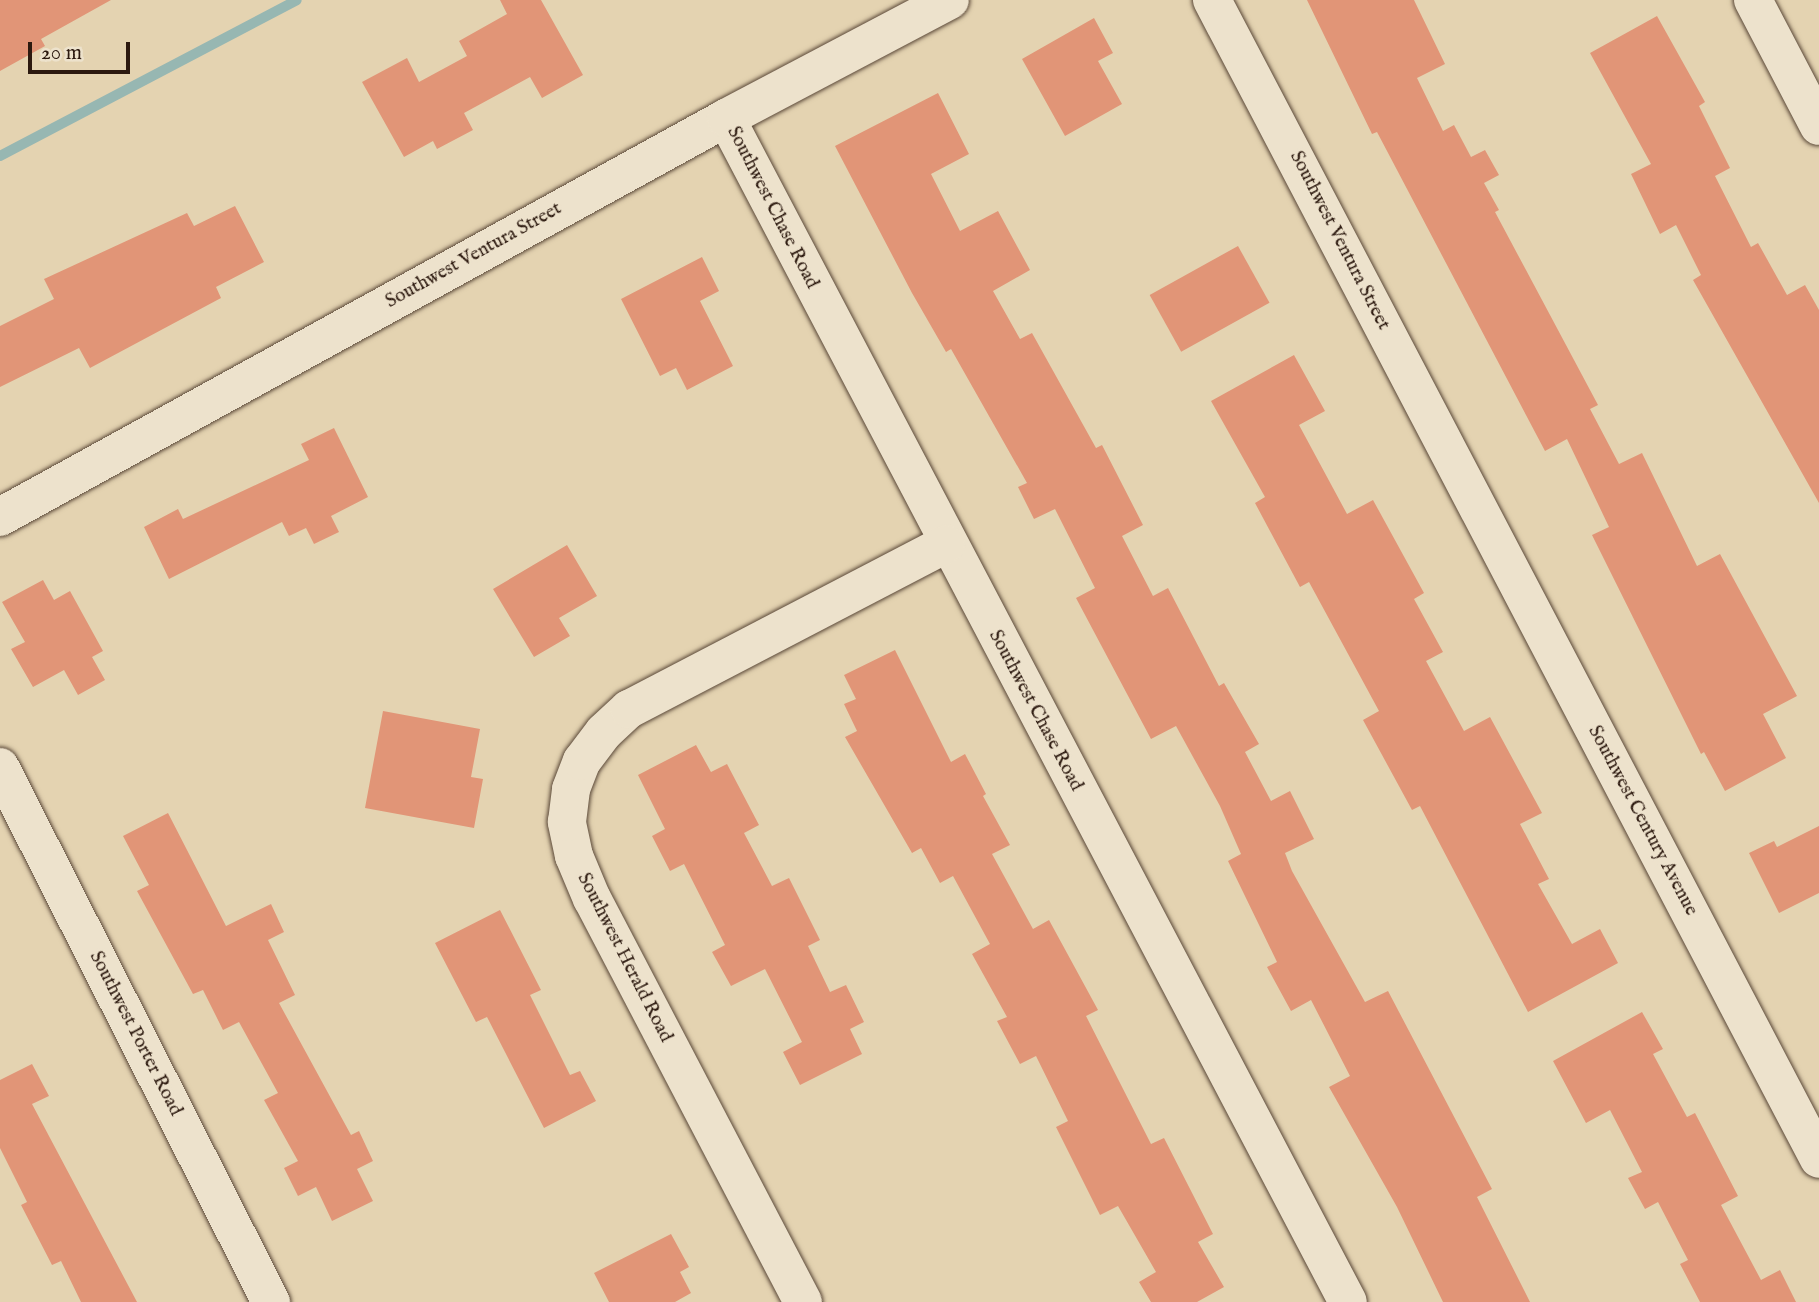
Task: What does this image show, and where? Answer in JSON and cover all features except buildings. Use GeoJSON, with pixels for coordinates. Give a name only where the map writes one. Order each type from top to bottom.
{"type":"FeatureCollection","features":[{"type":"Feature","properties":{"kind":"street","name":"Southwest Ventura Street"},"geometry":{"type":"LineString","coordinates":[[0,517],[726,118],[950,0]]}},
{"type":"Feature","properties":{"kind":"street","name":"Southwest Ventura Street"},"geometry":{"type":"LineString","coordinates":[[1212,0],[1464,483]]}},
{"type":"Feature","properties":{"kind":"street"},"geometry":{"type":"LineString","coordinates":[[1752,0],[1819,126]]}},
{"type":"Feature","properties":{"kind":"street","name":"Southwest Chase Road"},"geometry":{"type":"LineString","coordinates":[[726,118],[946,544],[1348,1302]]}},
{"type":"Feature","properties":{"kind":"street","name":"Southwest Century Avenue"},"geometry":{"type":"LineString","coordinates":[[1464,483],[1819,1159]]}},
{"type":"Feature","properties":{"kind":"street","name":"Southwest Herald Road"},"geometry":{"type":"LineString","coordinates":[[803,1302],[592,899],[573,856],[567,822],[571,789],[582,761],[604,732],[629,709],[946,544]]}},
{"type":"Feature","properties":{"kind":"street","name":"Southwest Porter Road"},"geometry":{"type":"LineString","coordinates":[[0,766],[271,1302]]}},
{"type":"Feature","properties":{"kind":"waterway"},"geometry":{"type":"LineString","coordinates":[[0,156],[297,0]]}}]}
